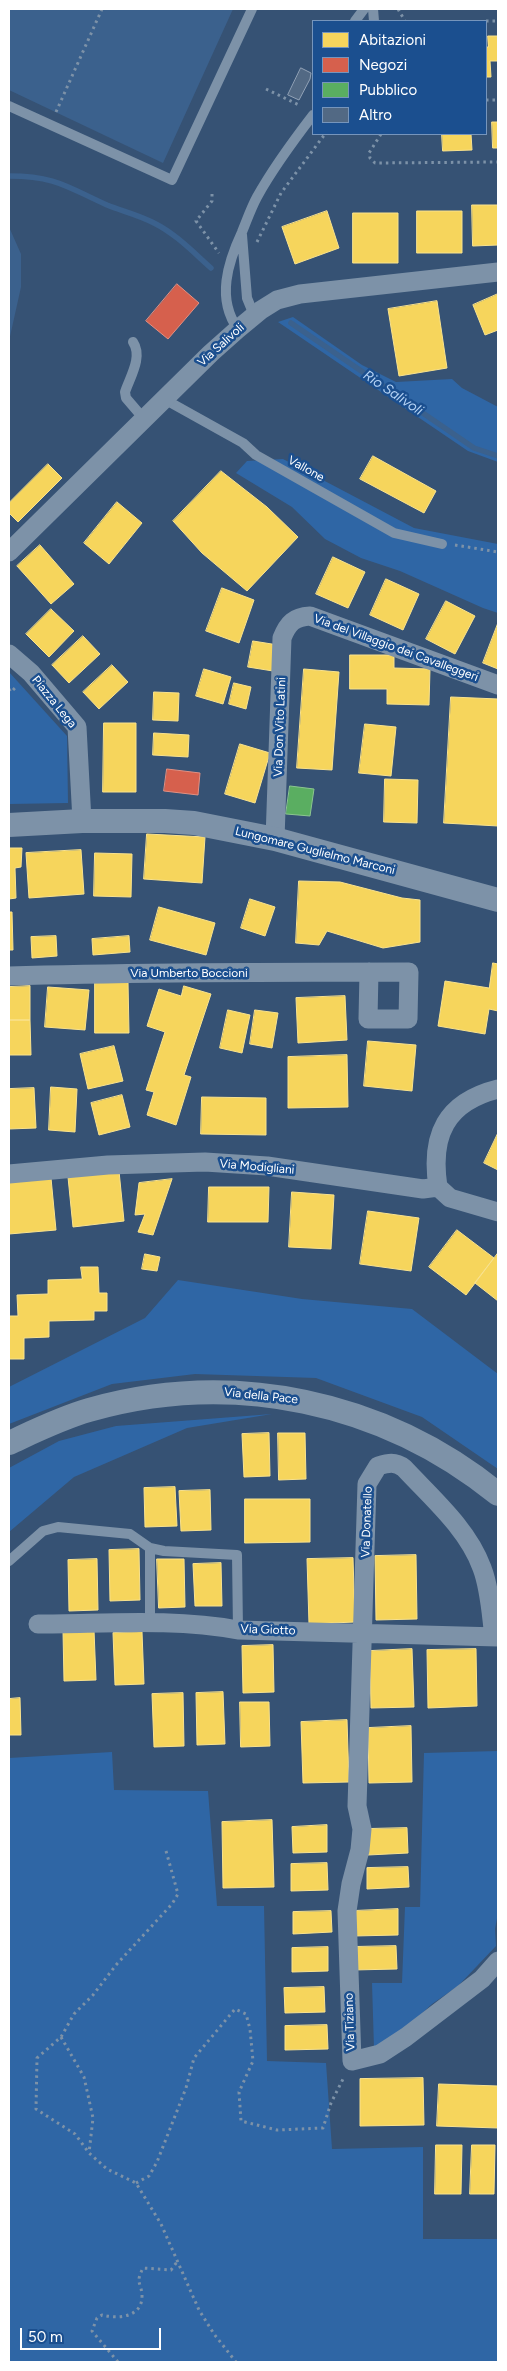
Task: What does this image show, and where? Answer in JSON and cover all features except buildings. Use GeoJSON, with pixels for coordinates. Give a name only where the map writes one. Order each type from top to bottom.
{"type":"FeatureCollection","features":[{"type":"Feature","properties":{"kind":"street","name":"Via Salivoli"},"geometry":{"type":"LineString","coordinates":[[9,552],[238,329],[254,315],[277,300],[289,296],[498,272]]}},
{"type":"Feature","properties":{"kind":"street","name":"Via del Villaggio dei Cavalleggeri"},"geometry":{"type":"LineString","coordinates":[[293,620],[310,616],[498,685]]}},
{"type":"Feature","properties":{"kind":"street","name":"Via Don Vito Latini"},"geometry":{"type":"LineString","coordinates":[[275,839],[282,638],[287,626],[293,620]]}},
{"type":"Feature","properties":{"kind":"street","name":"Piazza Lega"},"geometry":{"type":"LineString","coordinates":[[9,654],[31,673],[77,727],[82,821]]}},
{"type":"Feature","properties":{"kind":"street","name":"Lungomare Guglielmo Marconi"},"geometry":{"type":"LineString","coordinates":[[9,825],[82,821],[194,823],[275,839],[498,900]]}},
{"type":"Feature","properties":{"kind":"street","name":"Via Umberto Boccioni"},"geometry":{"type":"LineString","coordinates":[[9,976],[123,973],[368,972]]}},
{"type":"Feature","properties":{"kind":"street"},"geometry":{"type":"LineString","coordinates":[[498,1089],[480,1094],[464,1102],[447,1120],[438,1138],[436,1173],[438,1188],[450,1198],[498,1212]]}},
{"type":"Feature","properties":{"kind":"street","name":"Via Modigliani"},"geometry":{"type":"LineString","coordinates":[[9,1174],[108,1165],[206,1162],[267,1166],[410,1188],[438,1188]]}},
{"type":"Feature","properties":{"kind":"street","name":"Via della Pace"},"geometry":{"type":"LineString","coordinates":[[9,1443],[43,1427],[88,1410],[131,1400],[172,1394],[217,1391],[260,1394],[306,1401],[354,1414],[397,1430],[436,1451],[481,1480],[498,1494]]}},
{"type":"Feature","properties":{"kind":"street","name":"Via Donatello"},"geometry":{"type":"LineString","coordinates":[[357,1806],[364,1633],[367,1484],[372,1472],[378,1466],[398,1463],[404,1468],[457,1526],[475,1551],[483,1569],[496,1637]]}},
{"type":"Feature","properties":{"kind":"street","name":"Via Giotto"},"geometry":{"type":"LineString","coordinates":[[38,1624],[150,1624],[219,1626],[238,1630],[496,1637]]}},
{"type":"Feature","properties":{"kind":"street","name":"Via Tiziano"},"geometry":{"type":"LineString","coordinates":[[357,1806],[362,1830],[360,1850],[351,1884],[347,1911],[352,2062],[380,2054],[406,2037],[482,1979],[498,1962]]}},
{"type":"Feature","properties":{"kind":"lane"},"geometry":{"type":"LineString","coordinates":[[9,106],[172,180],[252,9]]}},
{"type":"Feature","properties":{"kind":"lane"},"geometry":{"type":"LineString","coordinates":[[355,20],[364,9]]}},
{"type":"Feature","properties":{"kind":"lane"},"geometry":{"type":"LineString","coordinates":[[238,329],[231,320],[226,305],[227,274],[236,241],[242,232],[257,196],[309,112]]}},
{"type":"Feature","properties":{"kind":"lane"},"geometry":{"type":"LineString","coordinates":[[242,232],[242,255],[247,298],[254,315]]}},
{"type":"Feature","properties":{"kind":"lane"},"geometry":{"type":"LineString","coordinates":[[133,342],[136,347],[137,358],[125,392],[126,398],[144,419]]}},
{"type":"Feature","properties":{"kind":"lane","name":"Vallone"},"geometry":{"type":"LineString","coordinates":[[164,399],[243,443],[256,455],[394,533],[442,544]]}},
{"type":"Feature","properties":{"kind":"lane"},"geometry":{"type":"LineString","coordinates":[[9,1561],[43,1531],[58,1527],[130,1534],[150,1548],[164,1551],[237,1555],[238,1630]]}},
{"type":"Feature","properties":{"kind":"lane"},"geometry":{"type":"LineString","coordinates":[[150,1548],[150,1624]]}},
{"type":"Feature","properties":{"kind":"path"},"geometry":{"type":"LineString","coordinates":[[56,112],[102,9]]}},
{"type":"Feature","properties":{"kind":"path"},"geometry":{"type":"LineString","coordinates":[[398,9],[404,20]]}},
{"type":"Feature","properties":{"kind":"path"},"geometry":{"type":"LineString","coordinates":[[266,89],[309,112]]}},
{"type":"Feature","properties":{"kind":"path"},"geometry":{"type":"LineString","coordinates":[[255,246],[281,193],[324,135]]}},
{"type":"Feature","properties":{"kind":"path"},"geometry":{"type":"LineString","coordinates":[[380,135],[369,153],[370,158],[375,163],[498,162]]}},
{"type":"Feature","properties":{"kind":"path"},"geometry":{"type":"LineString","coordinates":[[212,194],[212,201],[196,221],[220,253]]}},
{"type":"Feature","properties":{"kind":"path"},"geometry":{"type":"LineString","coordinates":[[461,545],[498,552]]}},
{"type":"Feature","properties":{"kind":"path"},"geometry":{"type":"LineString","coordinates":[[166,1851],[178,1894],[116,1965],[93,1995],[74,2014],[61,2037],[37,2058],[36,2109],[75,2134],[89,2153],[107,2169],[136,2183],[161,2224],[199,2310],[214,2334],[236,2362]]}},
{"type":"Feature","properties":{"kind":"path"},"geometry":{"type":"LineString","coordinates":[[136,2183],[148,2176],[157,2162],[186,2088],[194,2058],[235,2009],[246,2014],[250,2029],[253,2061],[239,2092],[241,2121],[277,2130],[323,2128],[331,2103],[352,2062]]}},
{"type":"Feature","properties":{"kind":"path"},"geometry":{"type":"LineString","coordinates":[[61,2037],[84,2077],[93,2118],[89,2153]]}},
{"type":"Feature","properties":{"kind":"path"},"geometry":{"type":"LineString","coordinates":[[118,2362],[92,2331],[97,2318],[102,2315],[113,2318],[125,2318],[138,2308],[142,2297],[138,2279],[143,2268],[171,2270],[178,2261]]}},
{"type":"Feature","properties":{"kind":"shaded area"},"geometry":{"type":"Polygon","coordinates":[[[9,9],[233,9],[163,163],[9,90],[9,9]]]}},
{"type":"Feature","properties":{"kind":"shaded area"},"geometry":{"type":"Polygon","coordinates":[[[9,227],[21,254],[21,287],[9,341],[9,227]]]}},
{"type":"Feature","properties":{"kind":"shaded area"},"geometry":{"type":"Polygon","coordinates":[[[293,317],[362,365],[396,382],[452,379],[462,388],[498,407],[498,462],[468,451],[278,322],[293,317]]]}},
{"type":"Feature","properties":{"kind":"shaded area"},"geometry":{"type":"Polygon","coordinates":[[[283,459],[414,528],[498,544],[498,613],[400,571],[361,558],[325,539],[292,507],[236,473],[247,461],[283,459]]]}},
{"type":"Feature","properties":{"kind":"shaded area"},"geometry":{"type":"Polygon","coordinates":[[[9,672],[67,736],[68,803],[9,804],[9,672]]]}},
{"type":"Feature","properties":{"kind":"shaded area"},"geometry":{"type":"Polygon","coordinates":[[[178,1280],[302,1299],[412,1309],[498,1374],[498,1469],[422,1417],[316,1378],[195,1374],[112,1384],[9,1424],[9,1387],[145,1318],[178,1280]]]}},
{"type":"Feature","properties":{"kind":"shaded area"},"geometry":{"type":"Polygon","coordinates":[[[272,1414],[187,1428],[74,1477],[9,1532],[9,1468],[59,1441],[116,1426],[272,1414]]]}},
{"type":"Feature","properties":{"kind":"shaded area"},"geometry":{"type":"Polygon","coordinates":[[[498,1751],[498,1913],[495,1929],[496,1946],[458,1986],[432,2004],[403,2031],[374,2048],[372,1983],[402,1983],[405,1907],[420,1907],[424,1753],[498,1751]]]}},
{"type":"Feature","properties":{"kind":"shaded area"},"geometry":{"type":"Polygon","coordinates":[[[112,1752],[114,1790],[208,1791],[217,1906],[264,1906],[267,2061],[326,2063],[332,2149],[423,2147],[423,2239],[498,2239],[498,2362],[9,2362],[9,1758],[112,1752]]]}},
{"type":"Feature","properties":{"kind":"waterway","name":"Rio Salivoli"},"geometry":{"type":"LineString","coordinates":[[9,176],[50,180],[107,205],[148,220],[177,238],[211,268]]}},
{"type":"Feature","properties":{"kind":"waterway","name":"Rio Salivoli"},"geometry":{"type":"LineString","coordinates":[[291,323],[474,448],[498,456]]}}]}
